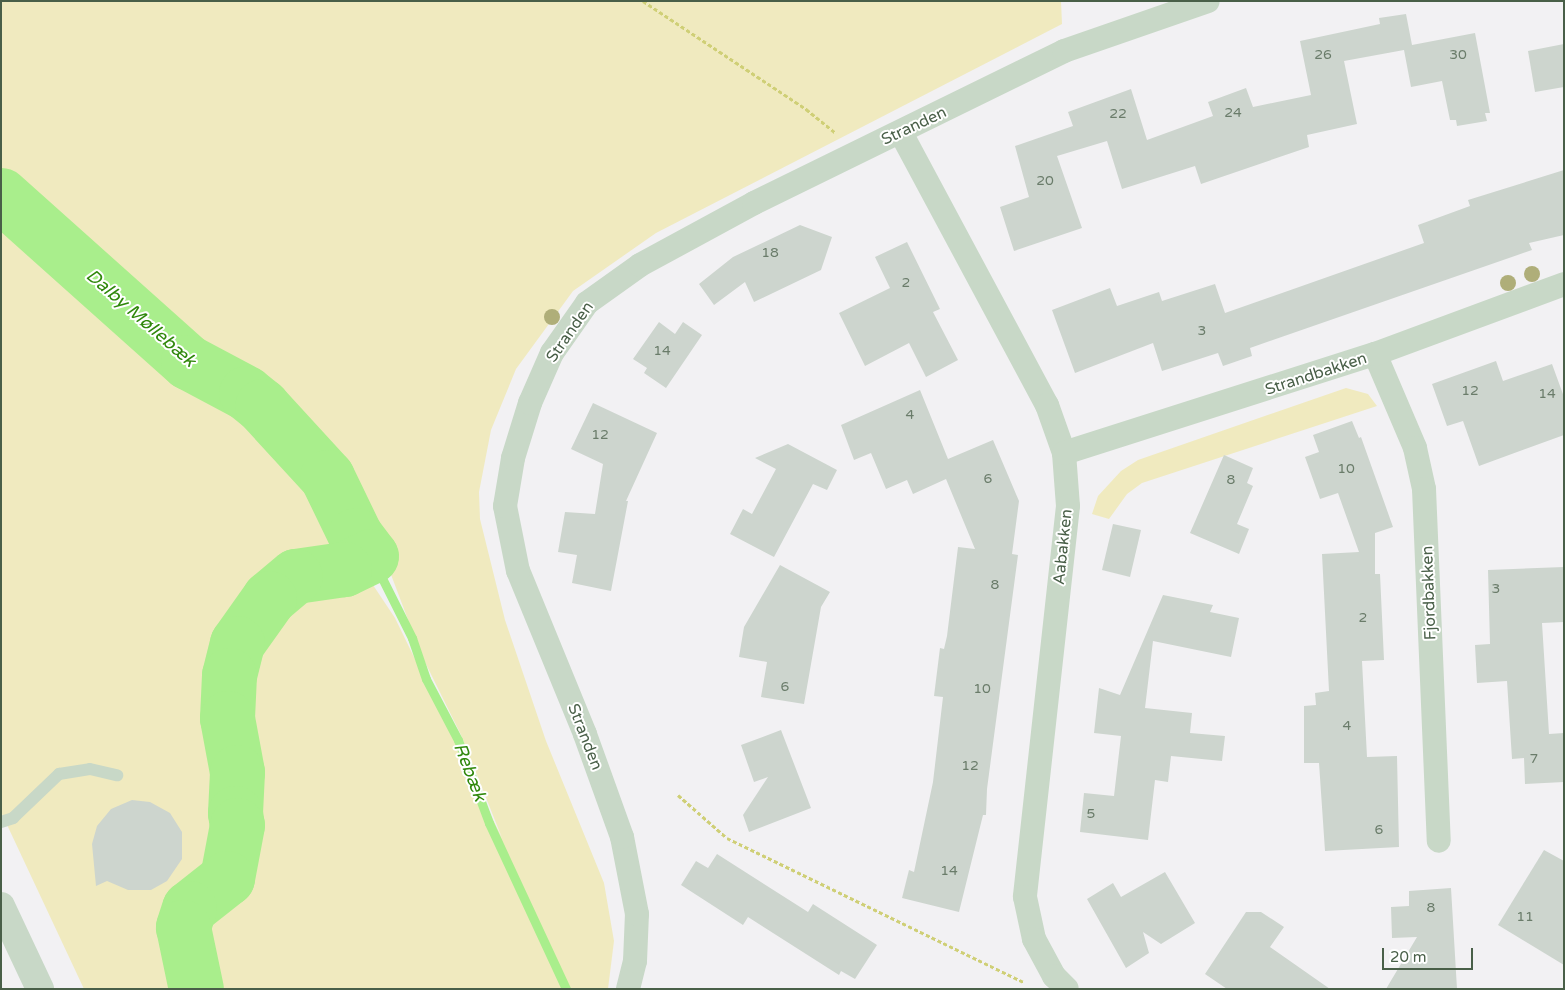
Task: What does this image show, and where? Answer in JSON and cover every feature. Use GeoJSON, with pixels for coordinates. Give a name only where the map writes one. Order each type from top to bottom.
{"type":"FeatureCollection","features":[{"type":"Feature","properties":{"kind":"street","name":"Stranden"},"geometry":{"type":"LineString","coordinates":[[628,989],[635,960],[637,914],[622,837],[585,734],[518,571],[505,506],[513,458],[530,402],[552,353],[587,303],[640,265],[754,203],[901,133],[1064,51],[1208,1]]}},
{"type":"Feature","properties":{"kind":"street","name":"Aabakken"},"geometry":{"type":"LineString","coordinates":[[901,133],[1047,406],[1064,453],[1068,506],[1025,897],[1034,938],[1060,982]]}},
{"type":"Feature","properties":{"kind":"street","name":"Strandbakken"},"geometry":{"type":"LineString","coordinates":[[1064,453],[1375,354],[1564,284]]}},
{"type":"Feature","properties":{"kind":"street","name":"Fjordbakken"},"geometry":{"type":"LineString","coordinates":[[1375,354],[1414,448],[1424,489],[1439,841]]}},
{"type":"Feature","properties":{"kind":"street"},"geometry":{"type":"LineString","coordinates":[[1,906],[40,989]]}},
{"type":"Feature","properties":{"kind":"lane"},"geometry":{"type":"LineString","coordinates":[[1,822],[13,818],[59,774],[90,768],[117,775]]}},
{"type":"Feature","properties":{"kind":"path"},"geometry":{"type":"LineString","coordinates":[[644,1],[806,108],[859,152]]}},
{"type":"Feature","properties":{"kind":"path"},"geometry":{"type":"LineString","coordinates":[[678,795],[727,838],[992,969],[1028,984],[1060,982]]}},
{"type":"Feature","properties":{"kind":"shaded area"},"geometry":{"type":"Polygon","coordinates":[[[1,1],[1061,1],[1062,24],[656,233],[573,291],[516,369],[491,430],[479,492],[480,519],[505,620],[546,741],[604,883],[614,941],[608,989],[84,989],[1,812],[1,1]],[[364,529],[348,534],[342,554],[295,563],[270,578],[226,650],[219,712],[240,718],[247,660],[270,607],[301,581],[365,573],[395,618],[502,838],[461,735],[421,654],[390,572],[364,529]]]}},
{"type":"Feature","properties":{"kind":"shaded area"},"geometry":{"type":"Polygon","coordinates":[[[1346,388],[1368,394],[1377,406],[1142,483],[1127,494],[1109,519],[1092,514],[1098,496],[1121,471],[1138,460],[1346,388]]]}},
{"type":"Feature","properties":{"kind":"building"},"geometry":{"type":"Polygon","coordinates":[[[1406,14],[1412,45],[1475,33],[1490,113],[1485,113],[1487,121],[1457,126],[1456,120],[1450,120],[1442,81],[1411,87],[1404,50],[1344,61],[1357,124],[1307,135],[1309,147],[1201,184],[1195,166],[1122,189],[1107,141],[1057,156],[1082,228],[1014,251],[1000,207],[1029,197],[1015,146],[1073,126],[1068,112],[1131,89],[1147,140],[1213,116],[1208,102],[1246,88],[1253,107],[1311,95],[1300,41],[1380,24],[1379,18],[1406,14]]]}},
{"type":"Feature","properties":{"kind":"building"},"geometry":{"type":"Polygon","coordinates":[[[1564,44],[1564,87],[1535,92],[1528,51],[1564,44]]]}},
{"type":"Feature","properties":{"kind":"building"},"geometry":{"type":"Polygon","coordinates":[[[1564,170],[1564,235],[1529,243],[1532,250],[1250,348],[1252,356],[1223,366],[1218,353],[1162,371],[1153,343],[1075,373],[1052,310],[1110,288],[1117,306],[1159,292],[1162,301],[1215,284],[1225,313],[1424,243],[1418,225],[1470,206],[1468,200],[1564,170]]]}},
{"type":"Feature","properties":{"kind":"building"},"geometry":{"type":"Polygon","coordinates":[[[800,225],[832,237],[821,270],[754,302],[745,282],[714,305],[699,284],[733,257],[800,225]]]}},
{"type":"Feature","properties":{"kind":"building"},"geometry":{"type":"Polygon","coordinates":[[[907,242],[940,309],[933,312],[958,360],[926,377],[909,343],[865,366],[839,313],[890,288],[875,257],[907,242]]]}},
{"type":"Feature","properties":{"kind":"building"},"geometry":{"type":"Polygon","coordinates":[[[659,322],[675,334],[683,322],[702,335],[666,388],[644,373],[647,368],[633,359],[659,322]]]}},
{"type":"Feature","properties":{"kind":"building"},"geometry":{"type":"Polygon","coordinates":[[[1496,361],[1503,381],[1552,364],[1564,397],[1564,435],[1479,466],[1463,421],[1447,426],[1432,384],[1496,361]]]}},
{"type":"Feature","properties":{"kind":"building"},"geometry":{"type":"Polygon","coordinates":[[[920,390],[948,459],[993,440],[1019,501],[1012,554],[1018,555],[987,789],[986,815],[983,815],[959,912],[902,898],[909,870],[914,872],[933,782],[943,697],[934,696],[940,648],[944,649],[947,636],[958,547],[975,549],[946,479],[913,494],[907,480],[886,489],[871,453],[854,460],[841,425],[920,390]]]}},
{"type":"Feature","properties":{"kind":"building"},"geometry":{"type":"Polygon","coordinates":[[[593,403],[657,433],[626,501],[628,501],[611,591],[572,583],[577,555],[558,552],[565,512],[595,514],[603,464],[571,449],[593,403]]]}},
{"type":"Feature","properties":{"kind":"building"},"geometry":{"type":"Polygon","coordinates":[[[1352,421],[1359,438],[1361,437],[1393,527],[1375,533],[1375,574],[1380,574],[1384,660],[1362,661],[1367,757],[1397,756],[1399,847],[1325,851],[1319,763],[1304,763],[1304,706],[1316,705],[1315,693],[1329,691],[1322,554],[1359,552],[1338,493],[1320,499],[1305,457],[1319,452],[1313,435],[1352,421]]]}},
{"type":"Feature","properties":{"kind":"building"},"geometry":{"type":"Polygon","coordinates":[[[788,444],[837,470],[827,490],[813,484],[774,557],[730,534],[743,509],[752,514],[776,469],[755,458],[788,444]]]}},
{"type":"Feature","properties":{"kind":"building"},"geometry":{"type":"Polygon","coordinates":[[[1224,455],[1253,468],[1247,483],[1253,486],[1237,524],[1249,529],[1239,554],[1190,533],[1224,455]]]}},
{"type":"Feature","properties":{"kind":"building"},"geometry":{"type":"Polygon","coordinates":[[[1113,524],[1141,530],[1130,577],[1102,570],[1113,524]]]}},
{"type":"Feature","properties":{"kind":"building"},"geometry":{"type":"Polygon","coordinates":[[[780,565],[830,592],[821,607],[804,704],[761,697],[767,662],[739,657],[744,627],[780,565]]]}},
{"type":"Feature","properties":{"kind":"building"},"geometry":{"type":"Polygon","coordinates":[[[1564,567],[1564,622],[1542,623],[1549,734],[1564,733],[1564,782],[1525,784],[1524,758],[1512,759],[1507,681],[1477,683],[1475,645],[1490,644],[1488,570],[1564,567]]]}},
{"type":"Feature","properties":{"kind":"building"},"geometry":{"type":"Polygon","coordinates":[[[1163,595],[1213,605],[1210,612],[1239,618],[1231,657],[1153,641],[1145,708],[1192,713],[1190,733],[1225,736],[1222,761],[1171,756],[1168,782],[1155,780],[1148,840],[1080,832],[1084,793],[1114,796],[1121,736],[1094,733],[1099,688],[1120,695],[1163,595]]]}},
{"type":"Feature","properties":{"kind":"building"},"geometry":{"type":"Polygon","coordinates":[[[781,730],[811,808],[749,832],[743,815],[768,777],[754,782],[741,745],[781,730]]]}},
{"type":"Feature","properties":{"kind":"building"},"geometry":{"type":"Polygon","coordinates":[[[132,800],[150,802],[170,813],[182,832],[182,859],[167,881],[151,890],[128,890],[107,881],[96,886],[92,844],[97,826],[111,809],[132,800]]]}},
{"type":"Feature","properties":{"kind":"building"},"geometry":{"type":"Polygon","coordinates":[[[1544,850],[1564,861],[1564,965],[1498,925],[1544,850]]]}},
{"type":"Feature","properties":{"kind":"building"},"geometry":{"type":"Polygon","coordinates":[[[717,854],[808,912],[813,904],[877,945],[855,979],[841,971],[839,975],[748,917],[743,925],[681,885],[696,861],[708,868],[717,854]]]}},
{"type":"Feature","properties":{"kind":"building"},"geometry":{"type":"Polygon","coordinates":[[[1165,872],[1195,923],[1161,944],[1143,932],[1149,953],[1126,968],[1087,899],[1113,883],[1121,897],[1165,872]]]}},
{"type":"Feature","properties":{"kind":"building"},"geometry":{"type":"Polygon","coordinates":[[[1451,888],[1457,989],[1386,989],[1417,937],[1392,938],[1391,907],[1409,906],[1409,891],[1451,888]]]}},
{"type":"Feature","properties":{"kind":"building"},"geometry":{"type":"Polygon","coordinates":[[[1246,912],[1261,912],[1284,927],[1270,947],[1330,989],[1227,989],[1205,974],[1246,912]]]}},
{"type":"Feature","properties":{"kind":"waterway","name":"Dalby Møllebæk"},"geometry":{"type":"LineString","coordinates":[[1,195],[188,362],[246,393],[262,406],[327,477],[355,535],[371,556],[344,569],[295,576],[269,598],[237,643],[229,675],[227,718],[237,772],[235,813],[237,825],[227,878],[189,908],[183,927],[196,989]]}},
{"type":"Feature","properties":{"kind":"waterway","name":"Rebæk"},"geometry":{"type":"LineString","coordinates":[[371,556],[412,638],[426,679],[458,740],[489,823],[566,989]]}}]}
